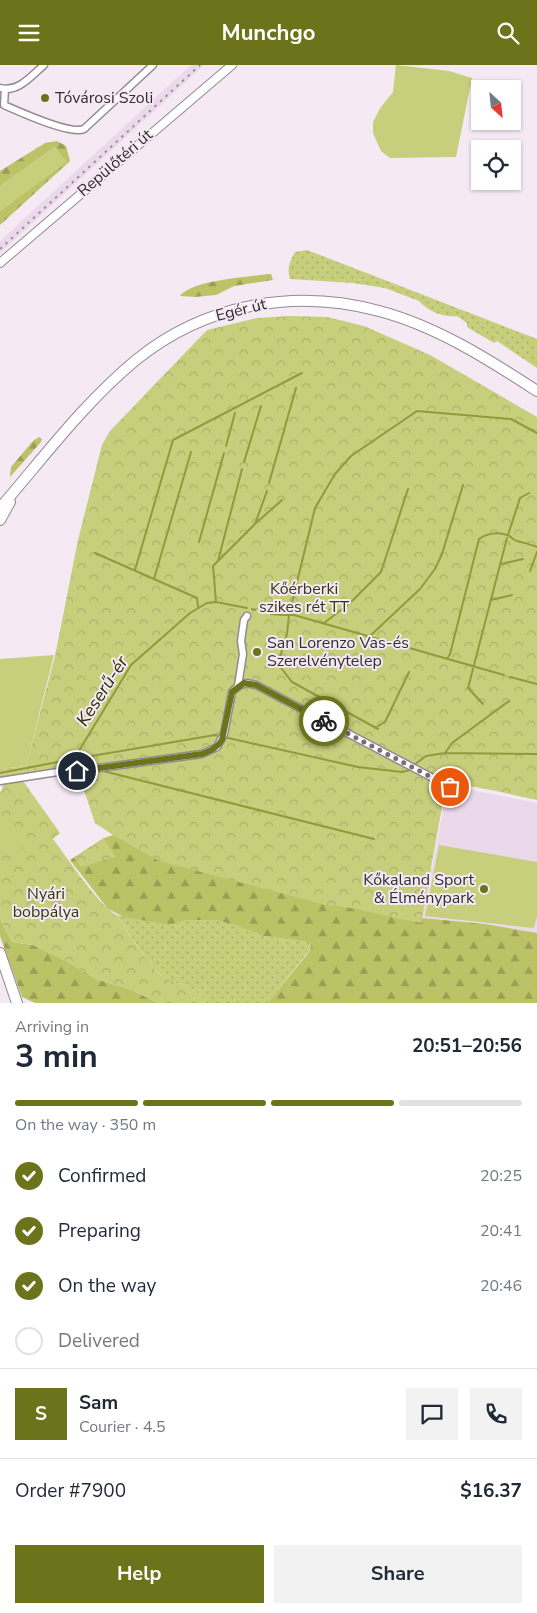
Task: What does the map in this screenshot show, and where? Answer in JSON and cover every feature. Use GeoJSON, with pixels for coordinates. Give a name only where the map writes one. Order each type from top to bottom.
{"type":"FeatureCollection","features":[{"type":"Feature","properties":{"kind":"main road","name":"Egér út"},"geometry":{"type":"LineString","coordinates":[[0,508],[82,411],[137,359],[165,340],[194,324],[250,305],[287,300],[318,300],[380,311],[444,336],[537,391]]}},
{"type":"Feature","properties":{"kind":"main road"},"geometry":{"type":"LineString","coordinates":[[0,501],[19,486]]}},
{"type":"Feature","properties":{"kind":"main road"},"geometry":{"type":"LineString","coordinates":[[0,520],[19,486]]}},
{"type":"Feature","properties":{"kind":"main road"},"geometry":{"type":"LineString","coordinates":[[0,953],[17,1003]]}},
{"type":"Feature","properties":{"kind":"street"},"geometry":{"type":"LineString","coordinates":[[44,65],[21,85],[2,88],[4,105],[50,123],[79,131],[84,129],[153,65]]}},
{"type":"Feature","properties":{"kind":"street","name":"Repülőtéri út"},"geometry":{"type":"LineString","coordinates":[[0,263],[232,65]]}},
{"type":"Feature","properties":{"kind":"street"},"geometry":{"type":"LineString","coordinates":[[238,686],[242,654],[241,641],[244,620],[247,616]]}},
{"type":"Feature","properties":{"kind":"street"},"geometry":{"type":"LineString","coordinates":[[0,781],[77,769],[77,771],[202,754],[218,747],[223,737],[232,692],[238,686],[247,683],[256,685],[416,771],[450,787]]}},
{"type":"Feature","properties":{"kind":"shaded area"},"geometry":{"type":"Polygon","coordinates":[[[191,65],[204,65],[0,253],[0,241],[191,65]]]}},
{"type":"Feature","properties":{"kind":"shaded area"},"geometry":{"type":"Polygon","coordinates":[[[451,786],[537,803],[537,933],[485,924],[422,918],[446,795],[451,786]]]}},
{"type":"Feature","properties":{"kind":"green space"},"geometry":{"type":"Polygon","coordinates":[[[396,65],[449,71],[472,78],[456,157],[390,158],[381,151],[373,133],[373,122],[381,107],[393,92],[396,65]]]}},
{"type":"Feature","properties":{"kind":"green space"},"geometry":{"type":"Polygon","coordinates":[[[57,141],[66,146],[70,161],[0,225],[0,211],[66,162],[55,147],[0,186],[0,171],[45,143],[57,141]]]}},
{"type":"Feature","properties":{"kind":"green space"},"geometry":{"type":"Polygon","coordinates":[[[55,147],[67,162],[0,211],[0,186],[55,147]]]}},
{"type":"Feature","properties":{"kind":"green space"},"geometry":{"type":"Polygon","coordinates":[[[307,250],[537,339],[537,368],[497,341],[494,343],[467,327],[467,323],[457,316],[436,313],[419,301],[385,288],[353,283],[290,279],[289,265],[295,252],[307,250]]]}},
{"type":"Feature","properties":{"kind":"green space"},"geometry":{"type":"Polygon","coordinates":[[[271,274],[273,280],[234,286],[216,295],[180,296],[196,286],[208,283],[271,274]]]}},
{"type":"Feature","properties":{"kind":"green space","name":"Kőérberki szikes rét TT"},"geometry":{"type":"Polygon","coordinates":[[[290,316],[327,317],[364,326],[430,355],[537,417],[537,800],[476,787],[446,785],[421,923],[350,908],[326,905],[159,861],[95,823],[77,769],[0,781],[0,769],[26,766],[55,656],[78,540],[102,445],[110,431],[207,330],[257,318],[290,316]]]}},
{"type":"Feature","properties":{"kind":"green space"},"geometry":{"type":"Polygon","coordinates":[[[39,437],[42,439],[41,442],[10,477],[11,467],[33,441],[39,437]]]}},
{"type":"Feature","properties":{"kind":"green space"},"geometry":{"type":"Polygon","coordinates":[[[54,655],[26,766],[0,769],[0,659],[54,655]]]}},
{"type":"Feature","properties":{"kind":"green space","name":"Nyári bobpálya"},"geometry":{"type":"Polygon","coordinates":[[[23,781],[60,833],[53,839],[91,891],[116,915],[158,972],[169,980],[193,990],[203,998],[205,1003],[158,1003],[132,990],[96,979],[67,961],[33,945],[12,942],[0,919],[0,792],[4,784],[23,781]]]}},
{"type":"Feature","properties":{"kind":"green space"},"geometry":{"type":"Polygon","coordinates":[[[5,816],[27,843],[14,853],[0,836],[0,820],[5,816]]]}},
{"type":"Feature","properties":{"kind":"green space"},"geometry":{"type":"Polygon","coordinates":[[[113,835],[156,853],[431,868],[422,918],[485,924],[537,933],[537,1003],[268,1003],[308,953],[311,944],[263,936],[216,920],[188,920],[169,925],[124,917],[108,909],[70,860],[104,838],[113,835]]]}},
{"type":"Feature","properties":{"kind":"green space"},"geometry":{"type":"Polygon","coordinates":[[[104,839],[116,857],[81,867],[74,858],[104,839]]]}},
{"type":"Feature","properties":{"kind":"green space","name":"Kőkaland Sport & Élménypark"},"geometry":{"type":"Polygon","coordinates":[[[439,845],[537,862],[537,916],[534,928],[425,916],[439,845]]]}},
{"type":"Feature","properties":{"kind":"green space"},"geometry":{"type":"Polygon","coordinates":[[[116,915],[169,925],[188,920],[216,920],[263,936],[308,942],[311,944],[311,948],[268,1003],[205,1003],[203,998],[193,990],[169,980],[158,972],[145,957],[116,915]]]}},
{"type":"Feature","properties":{"kind":"green space"},"geometry":{"type":"Polygon","coordinates":[[[0,919],[12,942],[33,945],[67,961],[96,979],[132,990],[158,1003],[35,1003],[22,997],[0,936],[0,919]]]}},
{"type":"Feature","properties":{"kind":"waterway"},"geometry":{"type":"LineString","coordinates":[[135,570],[173,440],[302,373]]}},
{"type":"Feature","properties":{"kind":"waterway"},"geometry":{"type":"LineString","coordinates":[[269,483],[296,388]]}},
{"type":"Feature","properties":{"kind":"waterway"},"geometry":{"type":"LineString","coordinates":[[244,462],[261,406]]}},
{"type":"Feature","properties":{"kind":"waterway"},"geometry":{"type":"LineString","coordinates":[[378,729],[292,682],[278,664],[287,634],[289,615],[315,508],[335,474],[351,456],[417,411],[511,419],[537,433]]}},
{"type":"Feature","properties":{"kind":"waterway"},"geometry":{"type":"LineString","coordinates":[[226,446],[235,413]]}},
{"type":"Feature","properties":{"kind":"waterway"},"geometry":{"type":"LineString","coordinates":[[154,579],[191,452]]}},
{"type":"Feature","properties":{"kind":"waterway"},"geometry":{"type":"LineString","coordinates":[[199,542],[224,453]]}},
{"type":"Feature","properties":{"kind":"waterway"},"geometry":{"type":"LineString","coordinates":[[218,561],[242,469]]}},
{"type":"Feature","properties":{"kind":"waterway"},"geometry":{"type":"LineString","coordinates":[[370,636],[420,589],[435,569],[442,554],[463,485]]}},
{"type":"Feature","properties":{"kind":"waterway"},"geometry":{"type":"LineString","coordinates":[[324,623],[350,603],[381,572],[408,489]]}},
{"type":"Feature","properties":{"kind":"waterway"},"geometry":{"type":"LineString","coordinates":[[216,602],[213,566],[255,524],[267,491]]}},
{"type":"Feature","properties":{"kind":"waterway"},"geometry":{"type":"LineString","coordinates":[[508,535],[520,498],[529,493]]}},
{"type":"Feature","properties":{"kind":"waterway"},"geometry":{"type":"LineString","coordinates":[[256,523],[282,500]]}},
{"type":"Feature","properties":{"kind":"waterway"},"geometry":{"type":"LineString","coordinates":[[447,659],[450,654],[479,539],[489,534],[500,534],[537,547]]}},
{"type":"Feature","properties":{"kind":"waterway"},"geometry":{"type":"LineString","coordinates":[[483,704],[468,688],[507,538]]}},
{"type":"Feature","properties":{"kind":"waterway"},"geometry":{"type":"LineString","coordinates":[[530,571],[537,552]]}},
{"type":"Feature","properties":{"kind":"waterway"},"geometry":{"type":"LineString","coordinates":[[95,553],[197,598],[198,607]]}},
{"type":"Feature","properties":{"kind":"waterway"},"geometry":{"type":"LineString","coordinates":[[501,564],[523,559]]}},
{"type":"Feature","properties":{"kind":"waterway"},"geometry":{"type":"LineString","coordinates":[[491,600],[512,595]]}},
{"type":"Feature","properties":{"kind":"waterway","name":"Keserű-ér"},"geometry":{"type":"LineString","coordinates":[[0,773],[74,759],[131,665],[190,613],[207,603],[216,602],[247,608]]}},
{"type":"Feature","properties":{"kind":"waterway","name":"Keserű-ér"},"geometry":{"type":"LineString","coordinates":[[271,614],[282,615]]}},
{"type":"Feature","properties":{"kind":"waterway","name":"Keserű-ér"},"geometry":{"type":"LineString","coordinates":[[284,615],[294,615],[504,675]]}},
{"type":"Feature","properties":{"kind":"waterway"},"geometry":{"type":"LineString","coordinates":[[375,728],[385,722],[409,672]]}},
{"type":"Feature","properties":{"kind":"waterway","name":"Keserű-ér"},"geometry":{"type":"LineString","coordinates":[[510,677],[537,684]]}},
{"type":"Feature","properties":{"kind":"waterway"},"geometry":{"type":"LineString","coordinates":[[445,753],[452,743],[509,701]]}},
{"type":"Feature","properties":{"kind":"waterway"},"geometry":{"type":"LineString","coordinates":[[74,759],[215,735],[358,767],[402,772],[410,770]]}},
{"type":"Feature","properties":{"kind":"waterway"},"geometry":{"type":"LineString","coordinates":[[414,765],[426,756],[445,753],[537,754]]}},
{"type":"Feature","properties":{"kind":"waterway"},"geometry":{"type":"LineString","coordinates":[[77,758],[81,763],[94,766]]}},
{"type":"Feature","properties":{"kind":"waterway"},"geometry":{"type":"LineString","coordinates":[[103,771],[374,839]]}},
{"type":"Feature","properties":{"kind":"railway"},"geometry":{"type":"LineString","coordinates":[[0,249],[200,65]]}},
{"type":"Feature","properties":{"kind":"way so far"},"geometry":{"type":"LineString","coordinates":[[324,721],[416,771],[450,787]]}},
{"type":"Feature","properties":{"kind":"place","name":"Tóvárosi Szoli"},"geometry":{"type":"Point","coordinates":[45,98]}},
{"type":"Feature","properties":{"kind":"place","name":"San Lorenzo Vas-és Szerelvénytelep"},"geometry":{"type":"Point","coordinates":[257,652]}},
{"type":"Feature","properties":{"kind":"place","name":"Kőkaland Sport & Élménypark"},"geometry":{"type":"Point","coordinates":[484,889]}},
{"type":"Feature","properties":{"kind":"route"},"geometry":{"type":"LineString","coordinates":[[77,771],[202,754],[218,747],[224,734],[232,692],[244,683],[250,683],[263,688],[324,721]]}}]}
